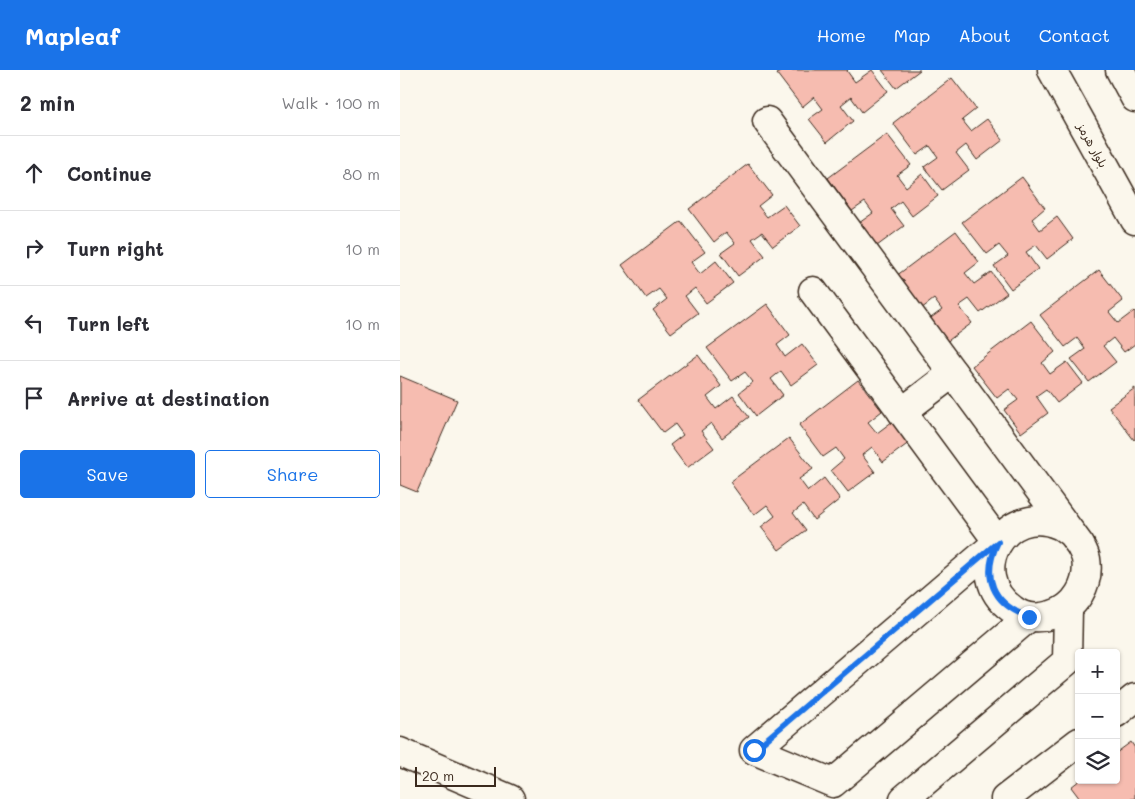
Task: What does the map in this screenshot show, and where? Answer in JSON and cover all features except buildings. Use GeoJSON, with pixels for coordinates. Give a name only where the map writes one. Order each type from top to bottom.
{"type":"FeatureCollection","features":[{"type":"Feature","properties":{"kind":"street","name":"بلوار هرمز"},"geometry":{"type":"LineString","coordinates":[[1052,70],[1135,220]]}},
{"type":"Feature","properties":{"kind":"street"},"geometry":{"type":"LineString","coordinates":[[1120,70],[1135,98]]}},
{"type":"Feature","properties":{"kind":"street"},"geometry":{"type":"LineString","coordinates":[[767,122],[1080,545],[1086,558],[1087,572],[1084,585],[1078,597],[1068,607],[1049,616],[1029,617],[1016,612],[996,594],[991,581],[992,554],[998,542]]}},
{"type":"Feature","properties":{"kind":"street"},"geometry":{"type":"LineString","coordinates":[[813,291],[998,542]]}},
{"type":"Feature","properties":{"kind":"street"},"geometry":{"type":"LineString","coordinates":[[902,412],[953,373]]}},
{"type":"Feature","properties":{"kind":"street"},"geometry":{"type":"LineString","coordinates":[[1029,617],[833,783],[754,750],[1008,532],[1020,524],[1033,521],[1047,522],[1060,526],[1072,534]]}},
{"type":"Feature","properties":{"kind":"street"},"geometry":{"type":"LineString","coordinates":[[904,799],[1067,661],[1068,607]]}},
{"type":"Feature","properties":{"kind":"street"},"geometry":{"type":"LineString","coordinates":[[1005,799],[1075,745]]}},
{"type":"Feature","properties":{"kind":"street"},"geometry":{"type":"LineString","coordinates":[[400,752],[510,799]]}},
{"type":"Feature","properties":{"kind":"route"},"geometry":{"type":"LineString","coordinates":[[754,750],[998,542],[992,554],[990,568],[991,581],[996,594],[1016,612],[1029,617]]}}]}
